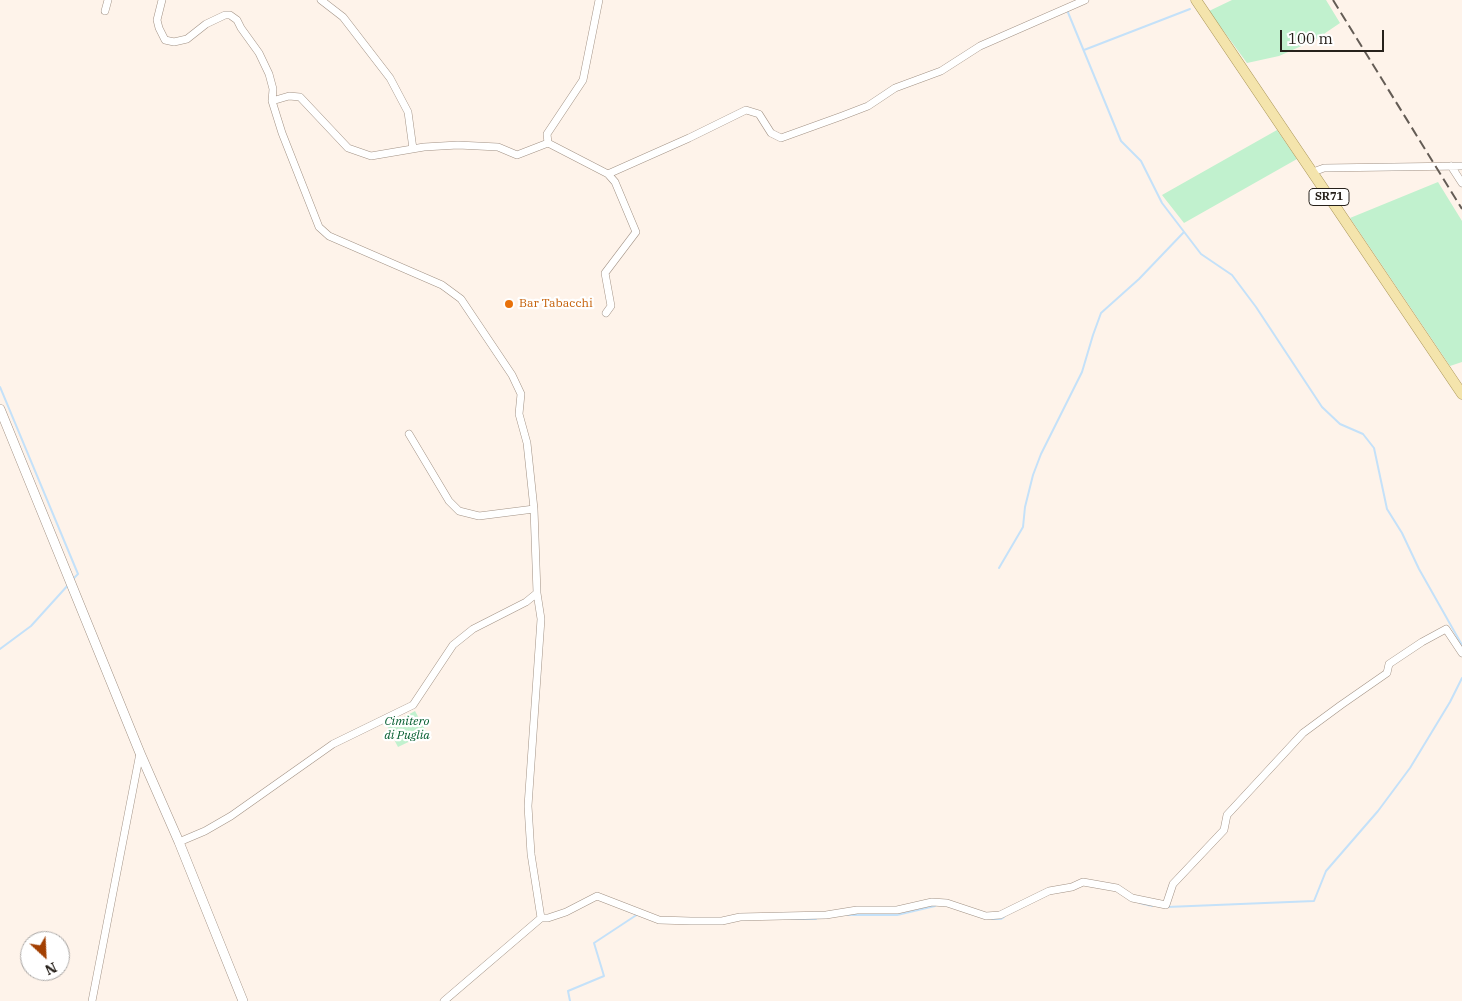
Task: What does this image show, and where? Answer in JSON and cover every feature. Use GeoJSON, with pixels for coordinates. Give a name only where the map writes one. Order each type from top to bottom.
{"type":"FeatureCollection","features":[{"type":"Feature","properties":{"kind":"main road","name":"SR71"},"geometry":{"type":"LineString","coordinates":[[1196,0],[1462,394]]}},
{"type":"Feature","properties":{"kind":"street"},"geometry":{"type":"LineString","coordinates":[[105,11],[108,0]]}},
{"type":"Feature","properties":{"kind":"street"},"geometry":{"type":"LineString","coordinates":[[162,0],[157,20],[165,40],[174,42],[187,39],[206,24],[225,15],[230,15],[237,20],[259,53],[269,74],[273,89],[272,101],[282,133],[319,227],[329,236],[442,285],[461,299],[512,375],[520,394],[519,414],[527,444],[534,509],[537,593],[541,619],[528,806],[531,854],[541,918]]}},
{"type":"Feature","properties":{"kind":"street"},"geometry":{"type":"LineString","coordinates":[[321,0],[343,17],[390,78],[408,112],[413,149]]}},
{"type":"Feature","properties":{"kind":"street"},"geometry":{"type":"LineString","coordinates":[[548,143],[547,134],[583,80],[599,0]]}},
{"type":"Feature","properties":{"kind":"street"},"geometry":{"type":"LineString","coordinates":[[608,174],[746,110],[759,114],[770,132],[781,138],[842,116],[868,106],[895,88],[941,70],[980,46],[1085,0]]}},
{"type":"Feature","properties":{"kind":"street"},"geometry":{"type":"LineString","coordinates":[[272,101],[289,96],[300,97],[348,148],[371,156],[424,147],[458,145],[498,147],[517,155],[548,143],[608,174],[615,182],[636,232],[605,273],[611,306],[606,313]]}},
{"type":"Feature","properties":{"kind":"street"},"geometry":{"type":"LineString","coordinates":[[1452,166],[1462,183]]}},
{"type":"Feature","properties":{"kind":"street"},"geometry":{"type":"LineString","coordinates":[[1313,172],[1324,168],[1462,166]]}},
{"type":"Feature","properties":{"kind":"street"},"geometry":{"type":"LineString","coordinates":[[0,409],[243,1001]]}},
{"type":"Feature","properties":{"kind":"street"},"geometry":{"type":"LineString","coordinates":[[409,434],[449,501],[459,511],[479,516],[534,509]]}},
{"type":"Feature","properties":{"kind":"street"},"geometry":{"type":"LineString","coordinates":[[179,842],[231,816],[333,744],[413,705],[453,645],[473,629],[526,602],[537,593]]}},
{"type":"Feature","properties":{"kind":"street"},"geometry":{"type":"LineString","coordinates":[[444,1001],[541,918],[548,918],[566,912],[598,896],[659,920],[722,921],[740,917],[826,915],[857,910],[897,910],[932,902],[947,903],[986,916],[1000,915],[1048,891],[1083,882],[1117,888],[1132,898],[1166,905],[1173,884],[1224,830],[1227,815],[1303,733],[1386,673],[1389,664],[1446,629],[1462,653]]}},
{"type":"Feature","properties":{"kind":"street"},"geometry":{"type":"LineString","coordinates":[[92,1001],[140,753]]}},
{"type":"Feature","properties":{"kind":"green space"},"geometry":{"type":"Polygon","coordinates":[[[1232,0],[1326,0],[1340,23],[1315,40],[1279,56],[1247,63],[1209,11],[1232,0]]]}},
{"type":"Feature","properties":{"kind":"green space"},"geometry":{"type":"Polygon","coordinates":[[[1277,130],[1297,159],[1184,223],[1162,195],[1277,130]]]}},
{"type":"Feature","properties":{"kind":"green space"},"geometry":{"type":"Polygon","coordinates":[[[1438,182],[1462,221],[1462,362],[1450,366],[1350,218],[1438,182]]]}},
{"type":"Feature","properties":{"kind":"green space","name":"Cimitero di Puglia"},"geometry":{"type":"Polygon","coordinates":[[[415,711],[427,733],[398,747],[387,726],[415,711]]]}},
{"type":"Feature","properties":{"kind":"waterway"},"geometry":{"type":"LineString","coordinates":[[1084,50],[1190,9]]}},
{"type":"Feature","properties":{"kind":"waterway"},"geometry":{"type":"LineString","coordinates":[[1067,10],[1121,141],[1141,161],[1162,203],[1201,254],[1232,275],[1256,307],[1322,407],[1340,424],[1363,434],[1374,448],[1387,509],[1402,533],[1419,569],[1462,645]]}},
{"type":"Feature","properties":{"kind":"waterway"},"geometry":{"type":"LineString","coordinates":[[999,568],[1023,527],[1025,507],[1033,475],[1041,454],[1082,372],[1101,313],[1139,279],[1184,232]]}},
{"type":"Feature","properties":{"kind":"waterway"},"geometry":{"type":"LineString","coordinates":[[0,387],[78,574],[72,580]]}},
{"type":"Feature","properties":{"kind":"waterway"},"geometry":{"type":"LineString","coordinates":[[0,649],[31,626],[69,584]]}},
{"type":"Feature","properties":{"kind":"waterway"},"geometry":{"type":"LineString","coordinates":[[1167,907],[1314,901],[1326,871],[1378,811],[1410,768],[1450,702],[1462,678]]}},
{"type":"Feature","properties":{"kind":"waterway"},"geometry":{"type":"LineString","coordinates":[[1140,903],[1152,906]]}},
{"type":"Feature","properties":{"kind":"waterway"},"geometry":{"type":"LineString","coordinates":[[848,915],[897,915],[935,906]]}},
{"type":"Feature","properties":{"kind":"waterway"},"geometry":{"type":"LineString","coordinates":[[570,1001],[568,991],[604,976],[594,943],[638,914]]}},
{"type":"Feature","properties":{"kind":"waterway"},"geometry":{"type":"LineString","coordinates":[[992,919],[1004,917]]}},
{"type":"Feature","properties":{"kind":"waterway"},"geometry":{"type":"LineString","coordinates":[[791,919],[816,919]]}},
{"type":"Feature","properties":{"kind":"waterway"},"geometry":{"type":"LineString","coordinates":[[694,924],[704,924]]}},
{"type":"Feature","properties":{"kind":"railway"},"geometry":{"type":"LineString","coordinates":[[1333,0],[1462,209]]}},
{"type":"Feature","properties":{"kind":"place","name":"Bar Tabacchi"},"geometry":{"type":"Point","coordinates":[509,304]}}]}
